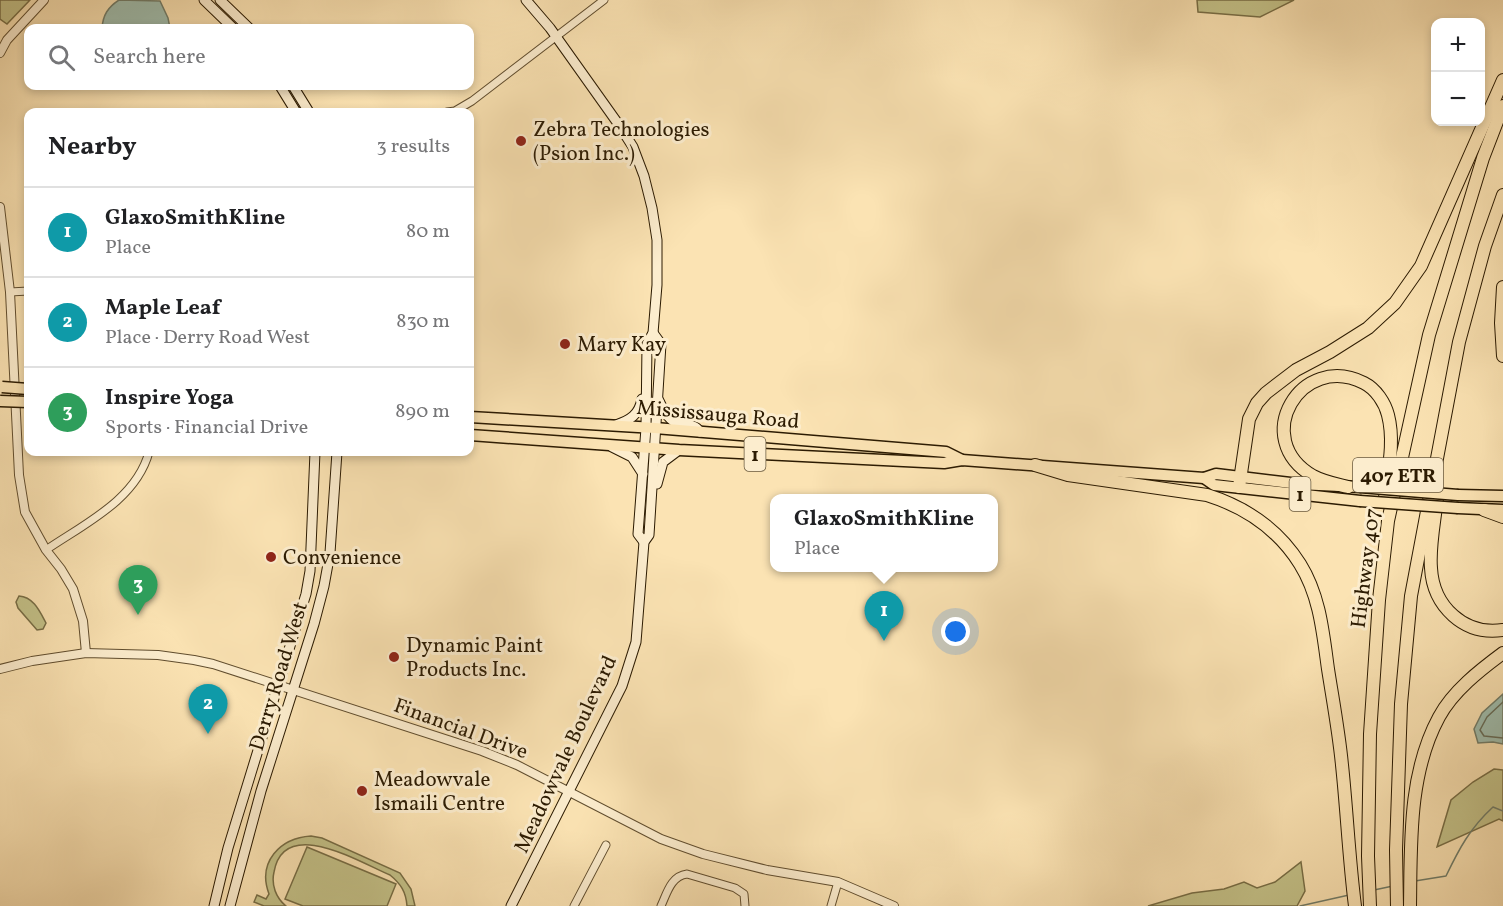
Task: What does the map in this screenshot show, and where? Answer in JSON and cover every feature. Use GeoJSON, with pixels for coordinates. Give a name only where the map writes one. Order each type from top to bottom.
{"type":"FeatureCollection","features":[{"type":"Feature","properties":{"kind":"highway"},"geometry":{"type":"LineString","coordinates":[[1240,482],[1249,419],[1257,403],[1266,393],[1296,370],[1368,328],[1395,303],[1421,267],[1503,80]]}},
{"type":"Feature","properties":{"kind":"highway","name":"Highway 407"},"geometry":{"type":"LineString","coordinates":[[1370,906],[1368,856],[1370,734],[1379,600],[1388,521],[1429,335],[1483,158],[1503,106]]}},
{"type":"Feature","properties":{"kind":"highway","name":"407 ETR"},"geometry":{"type":"LineString","coordinates":[[1397,906],[1396,850],[1401,704],[1411,596],[1459,342],[1485,246],[1503,195]]}},
{"type":"Feature","properties":{"kind":"highway"},"geometry":{"type":"LineString","coordinates":[[1503,287],[1501,323],[1503,356]]}},
{"type":"Feature","properties":{"kind":"highway"},"geometry":{"type":"LineString","coordinates":[[1354,487],[1325,482],[1312,476],[1297,464],[1285,443],[1283,425],[1289,405],[1309,383],[1323,378],[1355,379],[1368,385],[1386,408],[1391,438],[1384,503],[1388,521]]}},
{"type":"Feature","properties":{"kind":"highway"},"geometry":{"type":"LineString","coordinates":[[1436,462],[1438,489],[1431,568],[1438,597],[1453,617],[1466,625],[1494,631],[1503,630]]}},
{"type":"Feature","properties":{"kind":"highway"},"geometry":{"type":"LineString","coordinates":[[1035,465],[1068,475],[1206,495],[1224,501],[1254,516],[1284,542],[1300,564],[1311,585],[1321,620],[1342,762],[1355,906]]}},
{"type":"Feature","properties":{"kind":"highway"},"geometry":{"type":"LineString","coordinates":[[1484,510],[1503,517]]}},
{"type":"Feature","properties":{"kind":"highway"},"geometry":{"type":"LineString","coordinates":[[1410,906],[1411,848],[1421,763],[1439,716],[1482,668],[1503,653]]}},
{"type":"Feature","properties":{"kind":"main road"},"geometry":{"type":"LineString","coordinates":[[204,0],[229,24]]}},
{"type":"Feature","properties":{"kind":"main road"},"geometry":{"type":"LineString","coordinates":[[220,0],[245,24]]}},
{"type":"Feature","properties":{"kind":"main road","name":"Meadowvale Boulevard"},"geometry":{"type":"LineString","coordinates":[[526,0],[557,36],[633,147],[644,176],[657,240],[657,285],[652,333],[647,344],[647,389],[651,428]]}},
{"type":"Feature","properties":{"kind":"main road"},"geometry":{"type":"LineString","coordinates":[[282,90],[293,108]]}},
{"type":"Feature","properties":{"kind":"main road"},"geometry":{"type":"LineString","coordinates":[[295,90],[307,108]]}},
{"type":"Feature","properties":{"kind":"main road","name":"Meadowvale Boulevard"},"geometry":{"type":"LineString","coordinates":[[644,542],[638,534],[643,474],[657,397],[661,344],[652,333]]}},
{"type":"Feature","properties":{"kind":"main road"},"geometry":{"type":"LineString","coordinates":[[1,387],[24,389]]}},
{"type":"Feature","properties":{"kind":"main road"},"geometry":{"type":"LineString","coordinates":[[614,426],[637,413],[647,389]]}},
{"type":"Feature","properties":{"kind":"main road"},"geometry":{"type":"LineString","coordinates":[[657,397],[672,421],[695,426],[700,432]]}},
{"type":"Feature","properties":{"kind":"main road"},"geometry":{"type":"LineString","coordinates":[[0,401],[24,402]]}},
{"type":"Feature","properties":{"kind":"main road","name":"Mississauga Road"},"geometry":{"type":"LineString","coordinates":[[474,417],[651,428],[945,452],[962,460]]}},
{"type":"Feature","properties":{"kind":"main road","name":"Mississauga Road"},"geometry":{"type":"LineString","coordinates":[[474,435],[679,450],[944,463],[962,460],[1204,478],[1216,474],[1240,482],[1360,501],[1503,510]]}},
{"type":"Feature","properties":{"kind":"main road"},"geometry":{"type":"LineString","coordinates":[[610,445],[632,457],[643,474]]}},
{"type":"Feature","properties":{"kind":"main road","name":"Meadowvale Boulevard"},"geometry":{"type":"LineString","coordinates":[[512,906],[618,696],[636,642],[644,542],[649,535],[651,493],[649,447]]}},
{"type":"Feature","properties":{"kind":"main road"},"geometry":{"type":"LineString","coordinates":[[651,493],[656,487],[663,462],[679,450]]}},
{"type":"Feature","properties":{"kind":"main road","name":"Derry Road West"},"geometry":{"type":"LineString","coordinates":[[214,906],[228,848],[306,594],[310,571],[315,456]]}},
{"type":"Feature","properties":{"kind":"main road","name":"Derry Road West"},"geometry":{"type":"LineString","coordinates":[[230,906],[261,791],[324,586],[330,544],[337,456]]}},
{"type":"Feature","properties":{"kind":"main road","name":"Mississauga Road"},"geometry":{"type":"LineString","coordinates":[[1240,482],[1503,496]]}},
{"type":"Feature","properties":{"kind":"street"},"geometry":{"type":"LineString","coordinates":[[0,53],[7,40],[44,0]]}},
{"type":"Feature","properties":{"kind":"street"},"geometry":{"type":"LineString","coordinates":[[460,108],[604,0]]}},
{"type":"Feature","properties":{"kind":"street"},"geometry":{"type":"LineString","coordinates":[[0,207],[10,292],[19,475],[25,512],[73,589],[80,607],[86,653]]}},
{"type":"Feature","properties":{"kind":"street"},"geometry":{"type":"LineString","coordinates":[[10,292],[24,291]]}},
{"type":"Feature","properties":{"kind":"street"},"geometry":{"type":"LineString","coordinates":[[46,549],[106,510],[125,492],[141,471],[147,456]]}},
{"type":"Feature","properties":{"kind":"street","name":"Financial Drive"},"geometry":{"type":"LineString","coordinates":[[0,669],[43,659],[86,653],[158,655],[194,660],[482,751],[517,765],[646,832],[703,854],[767,870],[838,882],[894,906]]}},
{"type":"Feature","properties":{"kind":"street"},"geometry":{"type":"LineString","coordinates":[[574,906],[606,845]]}},
{"type":"Feature","properties":{"kind":"street"},"geometry":{"type":"LineString","coordinates":[[661,906],[674,879],[687,874],[735,888],[744,894],[744,906]]}},
{"type":"Feature","properties":{"kind":"street"},"geometry":{"type":"LineString","coordinates":[[831,906],[838,882]]}},
{"type":"Feature","properties":{"kind":"shaded area"},"geometry":{"type":"Polygon","coordinates":[[[0,0],[30,0],[7,24],[0,19],[0,0]]]}},
{"type":"Feature","properties":{"kind":"shaded area"},"geometry":{"type":"Polygon","coordinates":[[[1197,0],[1294,0],[1260,17],[1198,12],[1197,0]]]}},
{"type":"Feature","properties":{"kind":"shaded area"},"geometry":{"type":"Polygon","coordinates":[[[19,596],[29,599],[36,606],[46,623],[43,629],[37,630],[18,608],[16,602],[19,596]]]}},
{"type":"Feature","properties":{"kind":"shaded area"},"geometry":{"type":"Polygon","coordinates":[[[1494,769],[1503,770],[1503,821],[1499,819],[1437,847],[1451,800],[1494,769]]]}},
{"type":"Feature","properties":{"kind":"shaded area"},"geometry":{"type":"Polygon","coordinates":[[[311,836],[322,838],[400,873],[411,889],[415,906],[407,906],[402,889],[390,875],[343,854],[307,845],[292,847],[281,855],[274,872],[275,891],[286,906],[264,906],[254,902],[257,895],[266,899],[269,894],[266,872],[274,854],[290,841],[311,836]]]}},
{"type":"Feature","properties":{"kind":"shaded area"},"geometry":{"type":"Polygon","coordinates":[[[307,847],[396,884],[387,906],[303,906],[285,899],[307,847]]]}},
{"type":"Feature","properties":{"kind":"shaded area"},"geometry":{"type":"Polygon","coordinates":[[[1301,862],[1305,891],[1297,906],[1148,906],[1192,893],[1224,889],[1244,882],[1257,888],[1275,882],[1301,862]]]}},
{"type":"Feature","properties":{"kind":"water"},"geometry":{"type":"Polygon","coordinates":[[[119,0],[160,1],[169,24],[103,24],[112,6],[119,0]]]}},
{"type":"Feature","properties":{"kind":"water"},"geometry":{"type":"Polygon","coordinates":[[[1503,694],[1503,744],[1478,743],[1474,729],[1482,713],[1503,694]]]}},
{"type":"Feature","properties":{"kind":"waterway"},"geometry":{"type":"LineString","coordinates":[[1415,881],[1446,876],[1471,831],[1478,823],[1493,807],[1503,811]]}},
{"type":"Feature","properties":{"kind":"waterway"},"geometry":{"type":"LineString","coordinates":[[1374,890],[1393,886]]}},
{"type":"Feature","properties":{"kind":"waterway"},"geometry":{"type":"LineString","coordinates":[[1300,906],[1349,895]]}},
{"type":"Feature","properties":{"kind":"place","name":"Zebra Technologies (Psion Inc.)"},"geometry":{"type":"Point","coordinates":[521,141]}},
{"type":"Feature","properties":{"kind":"place","name":"Mary Kay"},"geometry":{"type":"Point","coordinates":[565,344]}},
{"type":"Feature","properties":{"kind":"place","name":"Convenience"},"geometry":{"type":"Point","coordinates":[271,557]}},
{"type":"Feature","properties":{"kind":"place","name":"Inspire Yoga"},"geometry":{"type":"Point","coordinates":[138,615]}},
{"type":"Feature","properties":{"kind":"place","name":"GlaxoSmithKline"},"geometry":{"type":"Point","coordinates":[884,641]}},
{"type":"Feature","properties":{"kind":"place","name":"Dynamic Paint Products Inc."},"geometry":{"type":"Point","coordinates":[394,657]}},
{"type":"Feature","properties":{"kind":"place","name":"Maple Leaf"},"geometry":{"type":"Point","coordinates":[208,734]}},
{"type":"Feature","properties":{"kind":"place","name":"Meadowvale Ismaili Centre"},"geometry":{"type":"Point","coordinates":[362,791]}}]}
